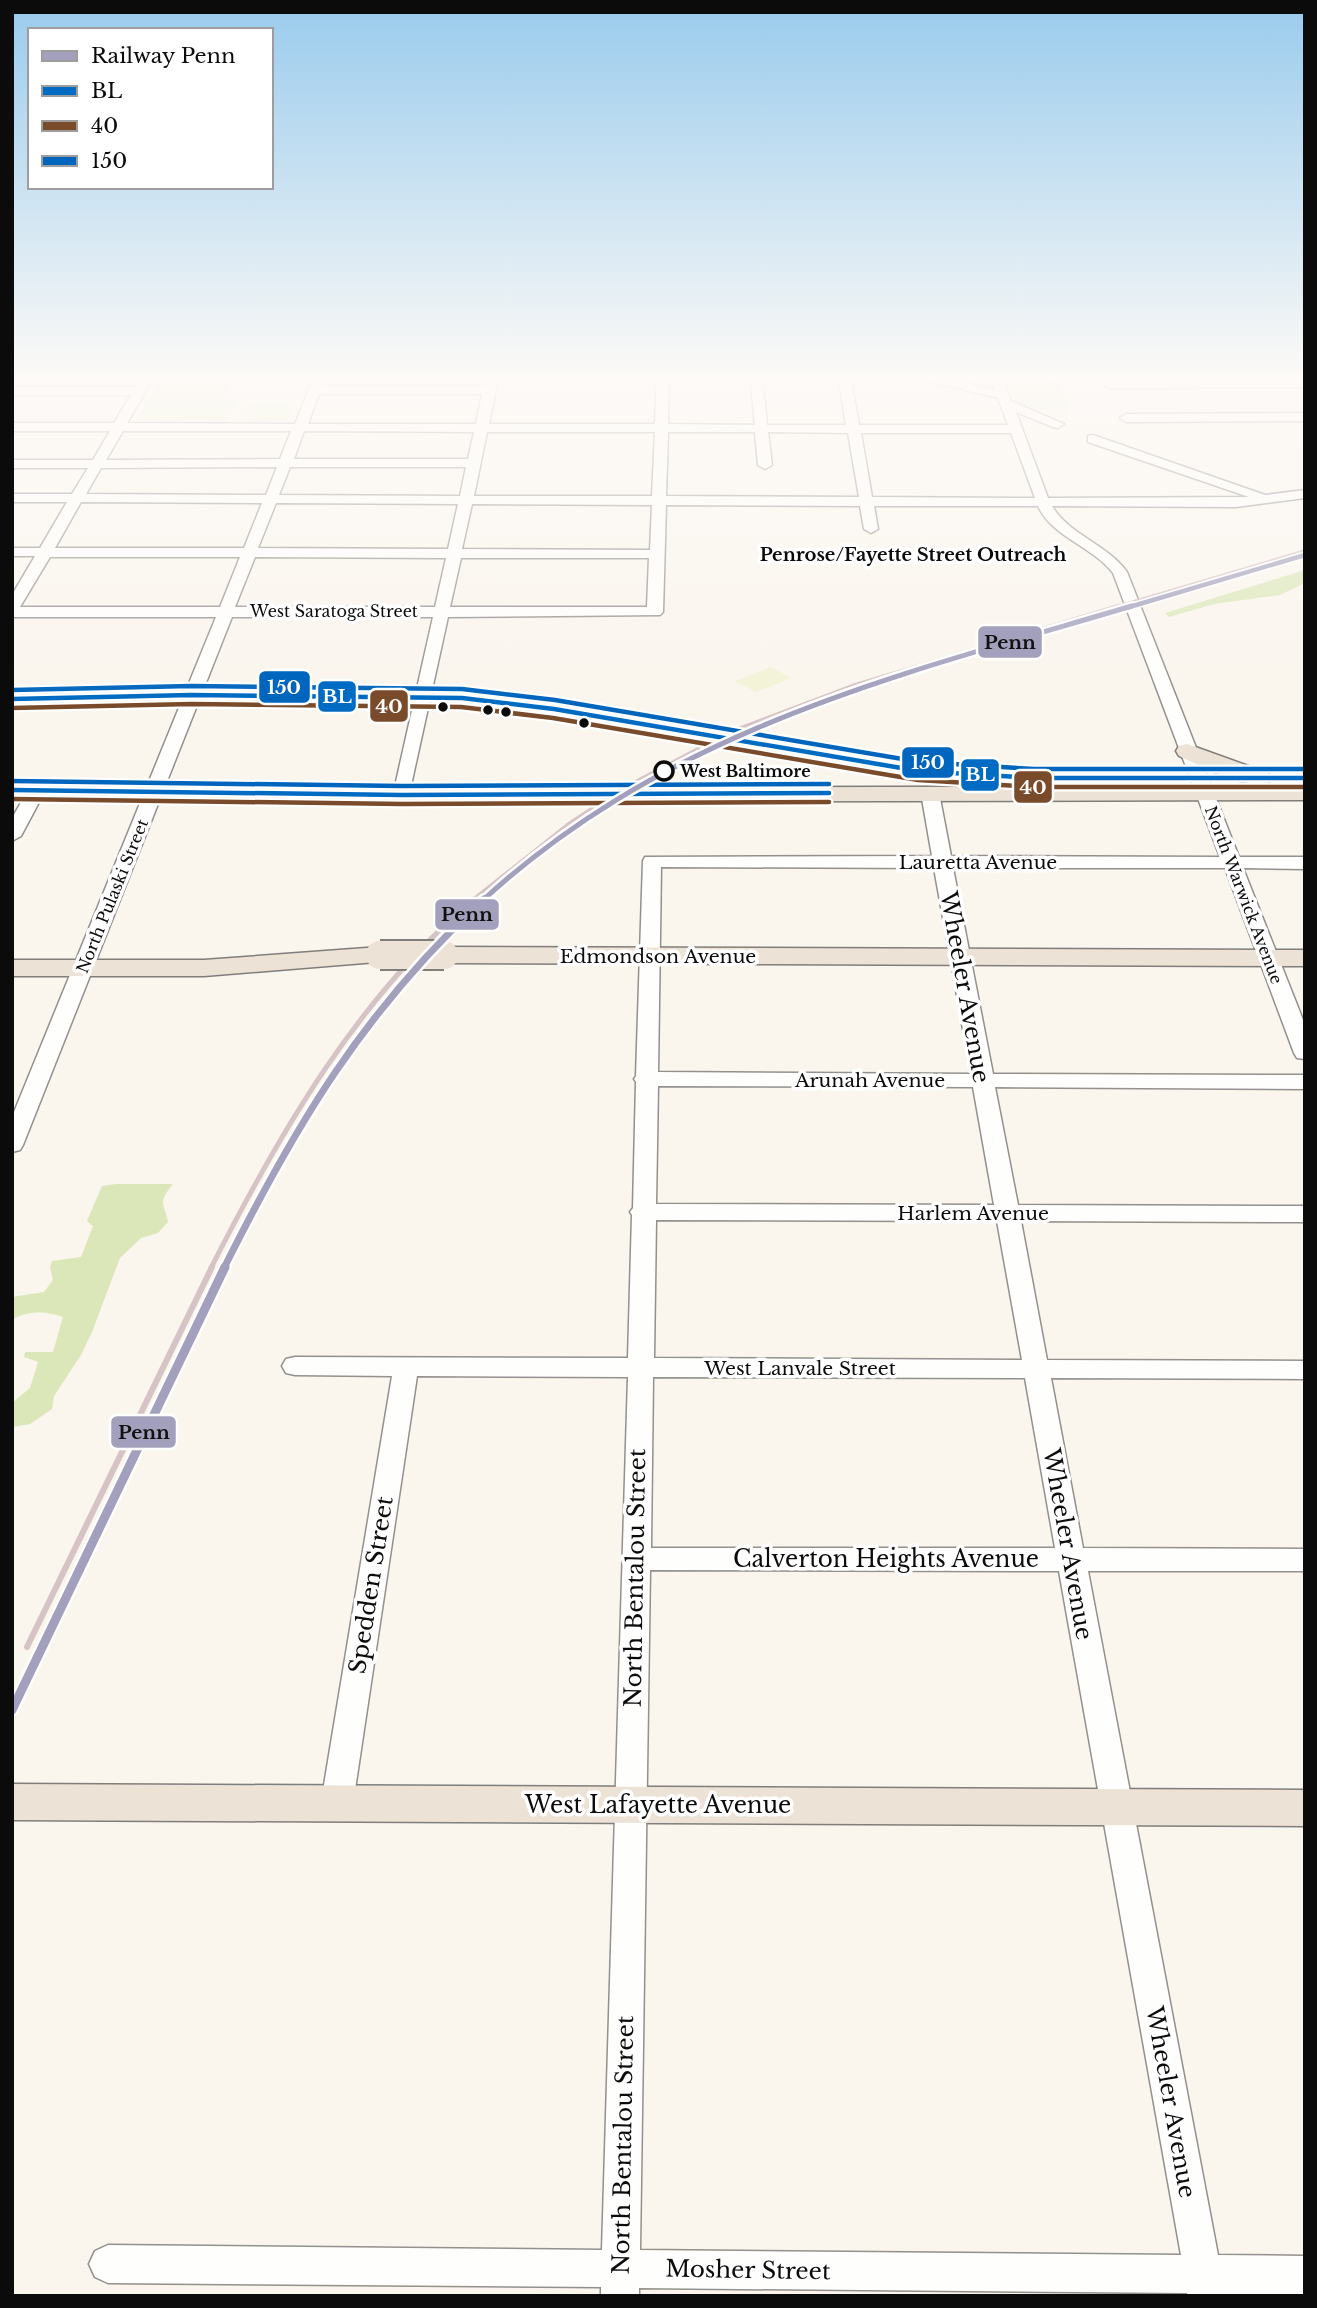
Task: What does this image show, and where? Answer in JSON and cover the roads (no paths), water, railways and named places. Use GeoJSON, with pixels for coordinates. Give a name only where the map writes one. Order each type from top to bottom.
{"type":"FeatureCollection","features":[{"type":"Feature","properties":{"kind":"main road"},"geometry":{"type":"LineString","coordinates":[[12,699],[191,695],[423,697]]}},
{"type":"Feature","properties":{"kind":"main road"},"geometry":{"type":"LineString","coordinates":[[1187,751],[1229,769],[1260,778]]}},
{"type":"Feature","properties":{"kind":"main road"},"geometry":{"type":"LineString","coordinates":[[1034,778],[1201,785],[1305,793]]}},
{"type":"Feature","properties":{"kind":"main road"},"geometry":{"type":"LineString","coordinates":[[24,791],[402,795],[1059,793],[1201,785],[1260,778],[1305,778]]}},
{"type":"Feature","properties":{"kind":"main road","name":"Edmondson Avenue"},"geometry":{"type":"LineString","coordinates":[[12,968],[204,968],[316,957],[380,955],[1305,958]]}},
{"type":"Feature","properties":{"kind":"main road","name":"West Lafayette Avenue"},"geometry":{"type":"LineString","coordinates":[[12,1802],[1305,1808]]}},
{"type":"Feature","properties":{"kind":"street"},"geometry":{"type":"LineString","coordinates":[[12,610],[87,482]]}},
{"type":"Feature","properties":{"kind":"street","name":"North Pulaski Street"},"geometry":{"type":"LineString","coordinates":[[12,1145],[277,482]]}},
{"type":"Feature","properties":{"kind":"street"},"geometry":{"type":"LineString","coordinates":[[402,795],[469,482]]}},
{"type":"Feature","properties":{"kind":"street"},"geometry":{"type":"LineString","coordinates":[[12,552],[657,554],[660,482]]}},
{"type":"Feature","properties":{"kind":"street"},"geometry":{"type":"LineString","coordinates":[[863,482],[871,529]]}},
{"type":"Feature","properties":{"kind":"street","name":"North Warwick Avenue"},"geometry":{"type":"LineString","coordinates":[[1034,482],[1041,501],[1055,522],[1107,557],[1120,572],[1305,1053]]}},
{"type":"Feature","properties":{"kind":"street"},"geometry":{"type":"LineString","coordinates":[[1218,482],[1271,500]]}},
{"type":"Feature","properties":{"kind":"street"},"geometry":{"type":"LineString","coordinates":[[12,498],[1236,503],[1305,494]]}},
{"type":"Feature","properties":{"kind":"street","name":"West Saratoga Street"},"geometry":{"type":"LineString","coordinates":[[12,610],[656,612],[657,554]]}},
{"type":"Feature","properties":{"kind":"street"},"geometry":{"type":"LineString","coordinates":[[12,836],[24,791]]}},
{"type":"Feature","properties":{"kind":"street","name":"Wheeler Avenue"},"geometry":{"type":"LineString","coordinates":[[930,793],[1204,2285]]}},
{"type":"Feature","properties":{"kind":"street","name":"Lauretta Avenue"},"geometry":{"type":"LineString","coordinates":[[652,861],[1305,863]]}},
{"type":"Feature","properties":{"kind":"street","name":"North Bentalou Street"},"geometry":{"type":"LineString","coordinates":[[620,2282],[652,861]]}},
{"type":"Feature","properties":{"kind":"street","name":"Arunah Avenue"},"geometry":{"type":"LineString","coordinates":[[645,1079],[1305,1082]]}},
{"type":"Feature","properties":{"kind":"street","name":"Harlem Avenue"},"geometry":{"type":"LineString","coordinates":[[642,1212],[1305,1214]]}},
{"type":"Feature","properties":{"kind":"street","name":"West Lanvale Street"},"geometry":{"type":"LineString","coordinates":[[295,1366],[1305,1370]]}},
{"type":"Feature","properties":{"kind":"street","name":"Spedden Street"},"geometry":{"type":"LineString","coordinates":[[337,1803],[406,1366]]}},
{"type":"Feature","properties":{"kind":"street","name":"Calverton Heights Avenue"},"geometry":{"type":"LineString","coordinates":[[635,1559],[1305,1560]]}},
{"type":"Feature","properties":{"kind":"street","name":"Mosher Street"},"geometry":{"type":"LineString","coordinates":[[108,2264],[620,2282],[1204,2285],[1305,2275]]}},
{"type":"Feature","properties":{"kind":"railway"},"geometry":{"type":"LineString","coordinates":[[1113,608],[1305,551]]}},
{"type":"Feature","properties":{"kind":"railway"},"geometry":{"type":"LineString","coordinates":[[472,901],[568,825],[621,790],[731,732],[853,686],[1119,606]]}},
{"type":"Feature","properties":{"kind":"railway"},"geometry":{"type":"LineString","coordinates":[[211,1268],[264,1168],[324,1070],[393,980],[432,938],[474,899]]}},
{"type":"Feature","properties":{"kind":"railway"},"geometry":{"type":"LineString","coordinates":[[27,1647],[212,1267]]}},
{"type":"Feature","properties":{"kind":"rail line","name":"Penn"},"geometry":{"type":"LineString","coordinates":[[12,1710],[247,1222],[311,1106],[387,999],[456,924],[494,890],[533,857],[617,798],[661,772],[737,734],[901,675],[1305,555]]}},
{"type":"Feature","properties":{"kind":"place","name":"West Baltimore"},"geometry":{"type":"Point","coordinates":[664,771]}},
{"type":"Feature","properties":{"kind":"district","name":"Penrose/Fayette Street Outreach"},"geometry":{"type":"Point","coordinates":[913,555]}}]}
